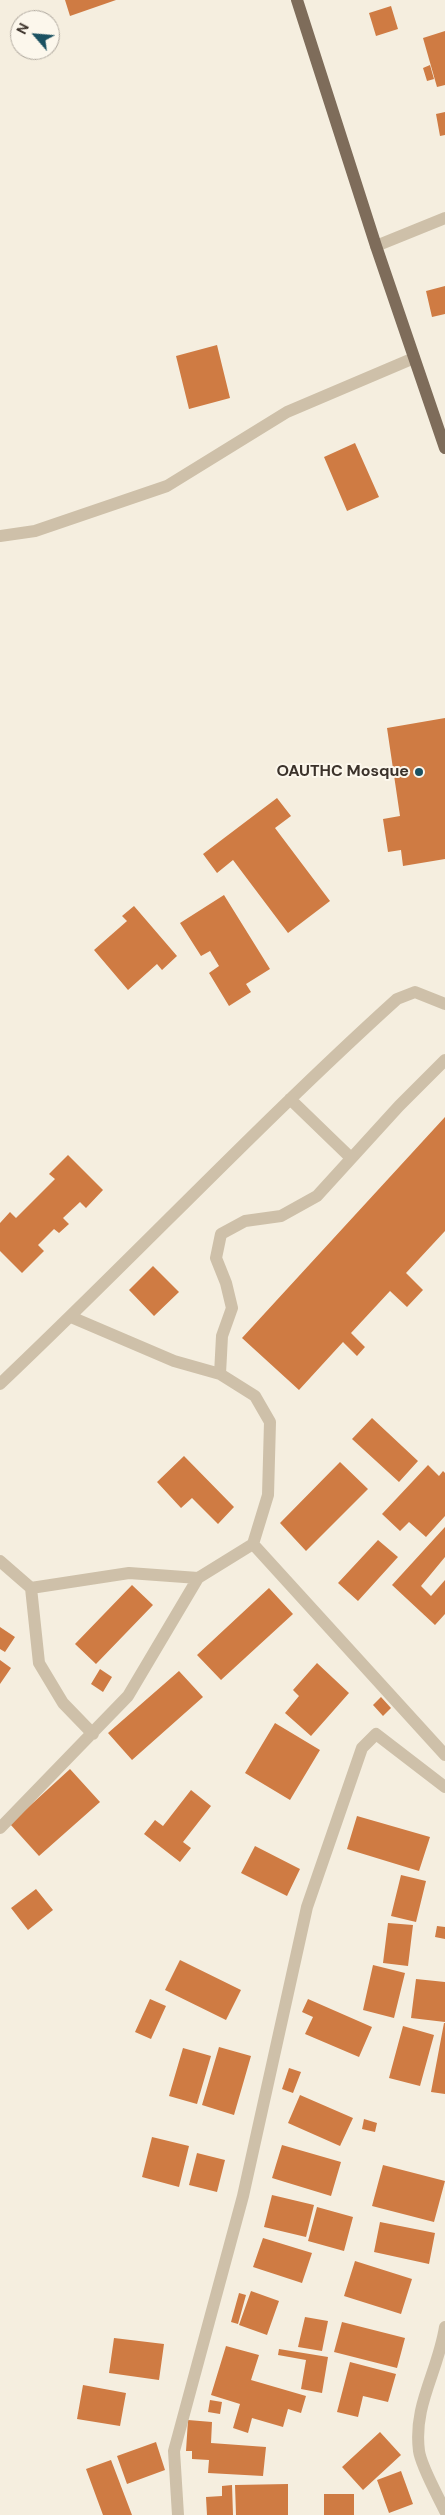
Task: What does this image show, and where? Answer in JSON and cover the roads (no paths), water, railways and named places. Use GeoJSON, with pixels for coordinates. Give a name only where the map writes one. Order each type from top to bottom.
{"type":"FeatureCollection","features":[{"type":"Feature","properties":{"kind":"main road"},"geometry":{"type":"LineString","coordinates":[[297,0],[376,246],[445,448]]}},
{"type":"Feature","properties":{"kind":"street"},"geometry":{"type":"LineString","coordinates":[[376,246],[445,218]]}},
{"type":"Feature","properties":{"kind":"street"},"geometry":{"type":"LineString","coordinates":[[0,536],[35,531],[167,486],[287,412],[414,358]]}},
{"type":"Feature","properties":{"kind":"street"},"geometry":{"type":"LineString","coordinates":[[0,1384],[71,1317],[290,1099],[397,999],[415,992],[445,1004]]}},
{"type":"Feature","properties":{"kind":"street"},"geometry":{"type":"LineString","coordinates":[[220,1374],[222,1336],[232,1308],[216,1258],[222,1234],[245,1222],[281,1216],[316,1196],[445,1060]]}},
{"type":"Feature","properties":{"kind":"street"},"geometry":{"type":"LineString","coordinates":[[290,1099],[351,1158]]}},
{"type":"Feature","properties":{"kind":"street"},"geometry":{"type":"LineString","coordinates":[[0,1828],[128,1696],[198,1578],[253,1544],[268,1495],[270,1422],[255,1396],[220,1374],[174,1361],[71,1317]]}},
{"type":"Feature","properties":{"kind":"street"},"geometry":{"type":"LineString","coordinates":[[253,1544],[445,1756]]}},
{"type":"Feature","properties":{"kind":"street"},"geometry":{"type":"LineString","coordinates":[[0,1561],[31,1588],[40,1664],[63,1703],[93,1734]]}},
{"type":"Feature","properties":{"kind":"street"},"geometry":{"type":"LineString","coordinates":[[31,1588],[129,1573],[198,1578]]}},
{"type":"Feature","properties":{"kind":"street"},"geometry":{"type":"LineString","coordinates":[[178,2515],[174,2451],[243,2196],[307,1907],[362,1748],[376,1734],[445,1787]]}},
{"type":"Feature","properties":{"kind":"street"},"geometry":{"type":"LineString","coordinates":[[445,2327],[442,2349],[418,2414],[419,2453],[445,2511]]}},
{"type":"Feature","properties":{"kind":"place","name":"OAUTHC Mosque"},"geometry":{"type":"Point","coordinates":[419,772]}}]}
